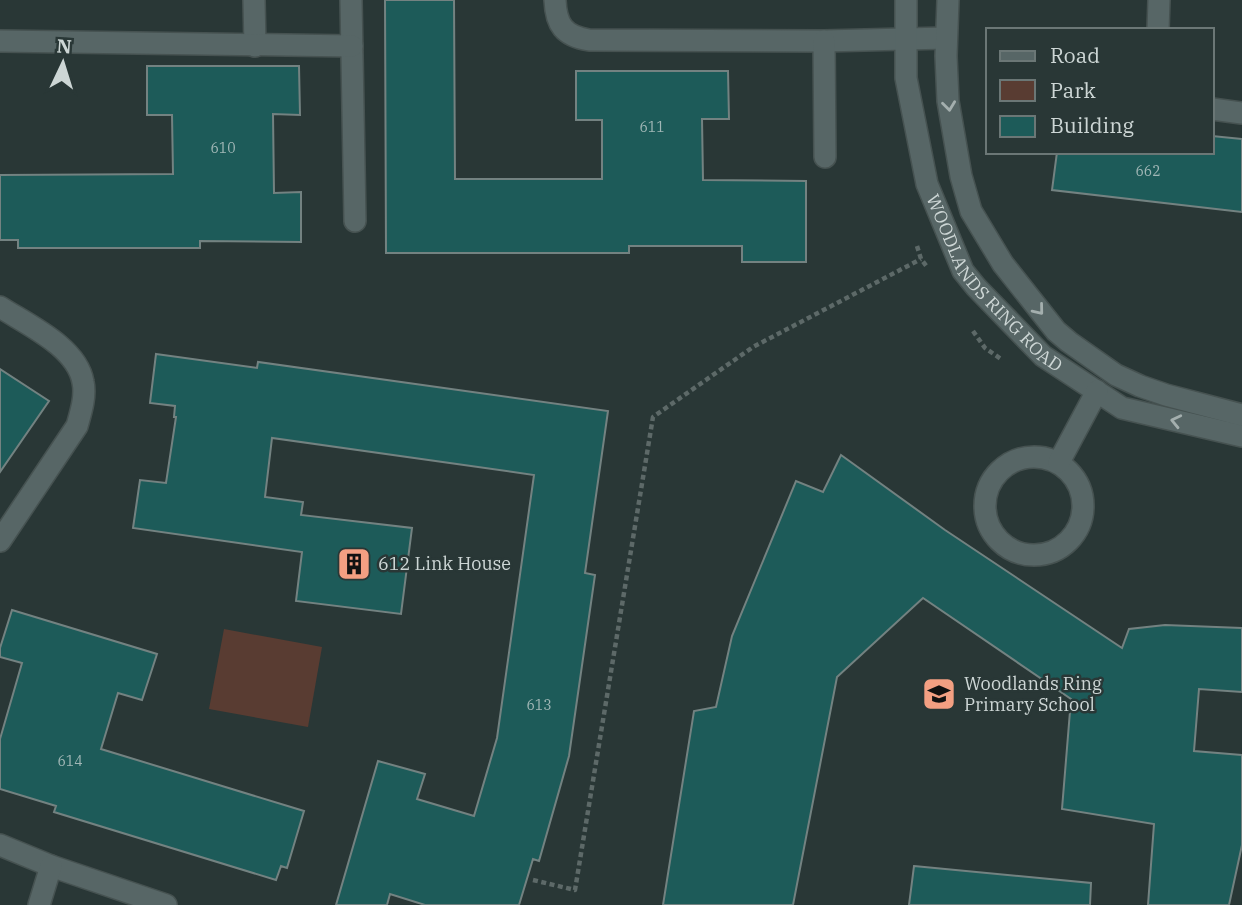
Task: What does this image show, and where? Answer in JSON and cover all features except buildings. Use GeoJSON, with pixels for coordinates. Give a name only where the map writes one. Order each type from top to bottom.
{"type":"FeatureCollection","features":[{"type":"Feature","properties":{"kind":"street"},"geometry":{"type":"LineString","coordinates":[[254,0],[255,46]]}},
{"type":"Feature","properties":{"kind":"street"},"geometry":{"type":"LineString","coordinates":[[351,0],[355,221]]}},
{"type":"Feature","properties":{"kind":"street"},"geometry":{"type":"LineString","coordinates":[[555,0],[559,23],[568,34],[589,40],[824,41],[946,38]]}},
{"type":"Feature","properties":{"kind":"street","name":"WOODLANDS RING ROAD"},"geometry":{"type":"LineString","coordinates":[[906,0],[906,78],[927,184],[963,271],[1043,356],[1122,408],[1242,436]]}},
{"type":"Feature","properties":{"kind":"street","name":"WOODLANDS RING ROAD"},"geometry":{"type":"LineString","coordinates":[[948,0],[948,101],[961,176],[971,211],[1022,288],[1062,337],[1116,374],[1166,395],[1242,415]]}},
{"type":"Feature","properties":{"kind":"street"},"geometry":{"type":"LineString","coordinates":[[1158,28],[1159,0]]}},
{"type":"Feature","properties":{"kind":"street"},"geometry":{"type":"LineString","coordinates":[[0,41],[352,46]]}},
{"type":"Feature","properties":{"kind":"street"},"geometry":{"type":"LineString","coordinates":[[824,41],[825,157]]}},
{"type":"Feature","properties":{"kind":"street"},"geometry":{"type":"LineString","coordinates":[[1214,109],[1242,113]]}},
{"type":"Feature","properties":{"kind":"street"},"geometry":{"type":"LineString","coordinates":[[0,307],[63,348],[77,363],[83,383],[82,406],[77,426],[0,541]]}},
{"type":"Feature","properties":{"kind":"street"},"geometry":{"type":"LineString","coordinates":[[1059,462],[1097,391]]}},
{"type":"Feature","properties":{"kind":"street"},"geometry":{"type":"LineString","coordinates":[[1033,456],[1059,462],[1078,480],[1085,505],[1079,530],[1060,549],[1035,556],[1010,550],[991,532],[987,519],[984,507],[990,481],[1008,463],[1033,456]]}},
{"type":"Feature","properties":{"kind":"street"},"geometry":{"type":"LineString","coordinates":[[0,845],[51,866],[166,905]]}},
{"type":"Feature","properties":{"kind":"street"},"geometry":{"type":"LineString","coordinates":[[39,905],[51,866]]}},
{"type":"Feature","properties":{"kind":"path"},"geometry":{"type":"LineString","coordinates":[[533,880],[575,890],[653,417],[753,347],[921,259]]}},
{"type":"Feature","properties":{"kind":"green space"},"geometry":{"type":"Polygon","coordinates":[[[224,629],[322,647],[308,727],[209,709],[224,629]]]}},
{"type":"Feature","properties":{"kind":"place","name":"612 Link House"},"geometry":{"type":"Point","coordinates":[354,564]}},
{"type":"Feature","properties":{"kind":"place","name":"Woodlands Ring Primary School"},"geometry":{"type":"Point","coordinates":[939,694]}}]}
